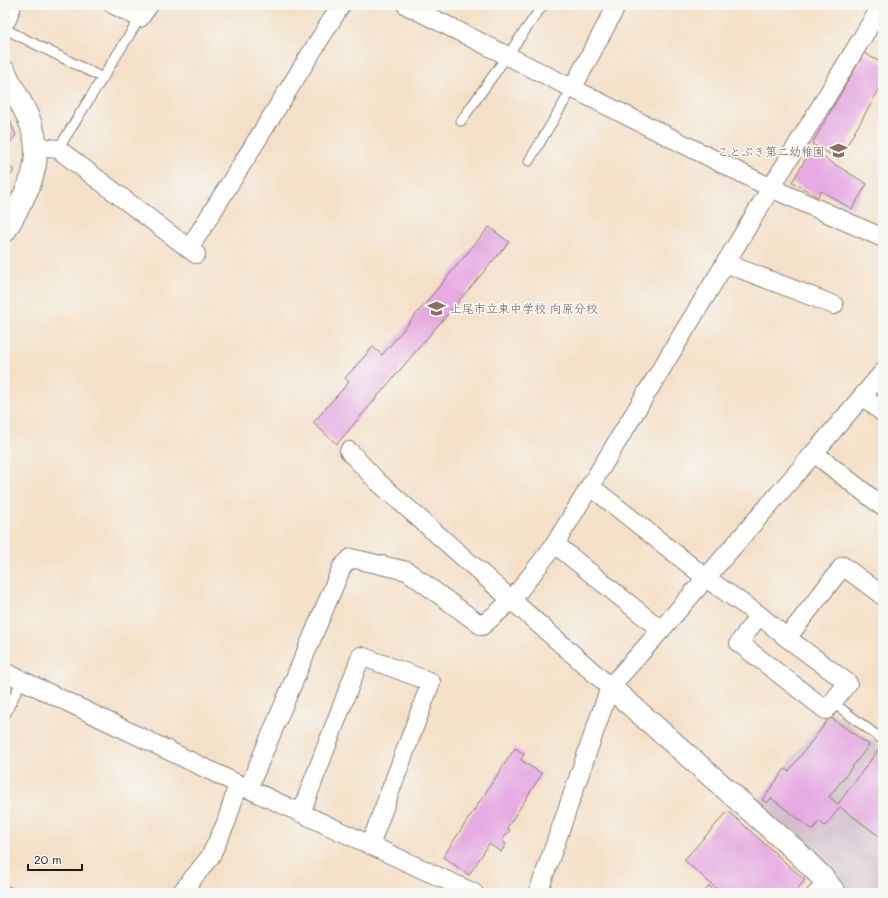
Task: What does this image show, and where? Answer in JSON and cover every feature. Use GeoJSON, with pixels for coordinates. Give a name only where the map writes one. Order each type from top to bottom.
{"type":"FeatureCollection","features":[{"type":"Feature","properties":{"kind":"street"},"geometry":{"type":"LineString","coordinates":[[5,19],[10,5]]}},
{"type":"Feature","properties":{"kind":"street"},"geometry":{"type":"LineString","coordinates":[[114,5],[144,12]]}},
{"type":"Feature","properties":{"kind":"street"},"geometry":{"type":"LineString","coordinates":[[37,147],[58,149],[192,251],[341,5]]}},
{"type":"Feature","properties":{"kind":"street"},"geometry":{"type":"LineString","coordinates":[[406,5],[771,188],[883,238]]}},
{"type":"Feature","properties":{"kind":"street"},"geometry":{"type":"LineString","coordinates":[[572,89],[617,5]]}},
{"type":"Feature","properties":{"kind":"street"},"geometry":{"type":"LineString","coordinates":[[181,893],[210,857],[342,567],[351,558],[407,571],[482,626],[512,600],[555,544],[771,188],[877,7]]}},
{"type":"Feature","properties":{"kind":"street"},"geometry":{"type":"LineString","coordinates":[[5,72],[30,121],[37,147],[36,161],[28,190],[5,231]]}},
{"type":"Feature","properties":{"kind":"street"},"geometry":{"type":"LineString","coordinates":[[725,263],[834,305]]}},
{"type":"Feature","properties":{"kind":"street"},"geometry":{"type":"LineString","coordinates":[[538,893],[610,687],[661,630],[883,372]]}},
{"type":"Feature","properties":{"kind":"street"},"geometry":{"type":"LineString","coordinates":[[863,396],[883,413]]}},
{"type":"Feature","properties":{"kind":"street"},"geometry":{"type":"LineString","coordinates":[[349,451],[378,482],[795,850],[823,889]]}},
{"type":"Feature","properties":{"kind":"street"},"geometry":{"type":"LineString","coordinates":[[814,453],[883,507]]}},
{"type":"Feature","properties":{"kind":"street"},"geometry":{"type":"LineString","coordinates":[[590,486],[706,578],[759,615],[787,638],[848,683],[826,710],[738,643],[759,615]]}},
{"type":"Feature","properties":{"kind":"street"},"geometry":{"type":"LineString","coordinates":[[555,544],[661,630]]}},
{"type":"Feature","properties":{"kind":"street"},"geometry":{"type":"LineString","coordinates":[[787,638],[843,566],[883,596]]}},
{"type":"Feature","properties":{"kind":"street"},"geometry":{"type":"LineString","coordinates":[[301,813],[361,656],[431,682],[370,845]]}},
{"type":"Feature","properties":{"kind":"street"},"geometry":{"type":"LineString","coordinates":[[5,672],[243,786],[474,893]]}},
{"type":"Feature","properties":{"kind":"lane"},"geometry":{"type":"LineString","coordinates":[[460,121],[543,5]]}},
{"type":"Feature","properties":{"kind":"lane"},"geometry":{"type":"LineString","coordinates":[[58,149],[144,12]]}},
{"type":"Feature","properties":{"kind":"lane"},"geometry":{"type":"LineString","coordinates":[[5,29],[103,78]]}},
{"type":"Feature","properties":{"kind":"lane"},"geometry":{"type":"LineString","coordinates":[[529,161],[572,89]]}},
{"type":"Feature","properties":{"kind":"lane"},"geometry":{"type":"LineString","coordinates":[[5,715],[22,680]]}},
{"type":"Feature","properties":{"kind":"lane"},"geometry":{"type":"LineString","coordinates":[[832,702],[883,740]]}},
{"type":"Feature","properties":{"kind":"lane"},"geometry":{"type":"LineString","coordinates":[[5,890],[11,893]]}},
{"type":"Feature","properties":{"kind":"shaded area"},"geometry":{"type":"Polygon","coordinates":[[[830,711],[883,749],[883,893],[848,893],[816,856],[756,803],[830,711]]]}},
{"type":"Feature","properties":{"kind":"building"},"geometry":{"type":"Polygon","coordinates":[[[864,53],[883,64],[883,83],[839,159],[812,144],[864,53]]]}},
{"type":"Feature","properties":{"kind":"building"},"geometry":{"type":"Polygon","coordinates":[[[5,109],[16,135],[5,149],[5,109]]]}},
{"type":"Feature","properties":{"kind":"building"},"geometry":{"type":"Polygon","coordinates":[[[811,150],[867,184],[852,209],[821,191],[818,197],[792,182],[811,150]]]}},
{"type":"Feature","properties":{"kind":"building"},"geometry":{"type":"Polygon","coordinates":[[[5,164],[14,170],[5,185],[5,164]]]}},
{"type":"Feature","properties":{"kind":"building"},"geometry":{"type":"Polygon","coordinates":[[[489,227],[509,242],[337,444],[313,423],[349,382],[345,378],[373,347],[382,355],[489,227]]]}},
{"type":"Feature","properties":{"kind":"building"},"geometry":{"type":"Polygon","coordinates":[[[830,717],[869,745],[829,797],[838,804],[879,749],[883,753],[883,839],[840,807],[825,826],[819,821],[813,830],[771,798],[767,803],[762,800],[785,769],[789,771],[830,717]]]}},
{"type":"Feature","properties":{"kind":"building"},"geometry":{"type":"Polygon","coordinates":[[[515,748],[524,754],[521,760],[542,774],[507,828],[510,830],[502,841],[506,844],[501,852],[489,844],[469,875],[443,857],[515,748]]]}},
{"type":"Feature","properties":{"kind":"building"},"geometry":{"type":"Polygon","coordinates":[[[728,811],[805,880],[794,893],[721,893],[684,860],[728,811]]]}},
{"type":"Feature","properties":{"kind":"building"},"geometry":{"type":"Polygon","coordinates":[[[709,886],[717,893],[703,893],[709,886]]]}},
{"type":"Feature","properties":{"kind":"place","name":"ことぶき第二幼稚園"},"geometry":{"type":"Point","coordinates":[838,151]}},
{"type":"Feature","properties":{"kind":"place","name":"上尾市立東中学校 向原分校"},"geometry":{"type":"Point","coordinates":[437,308]}}]}
